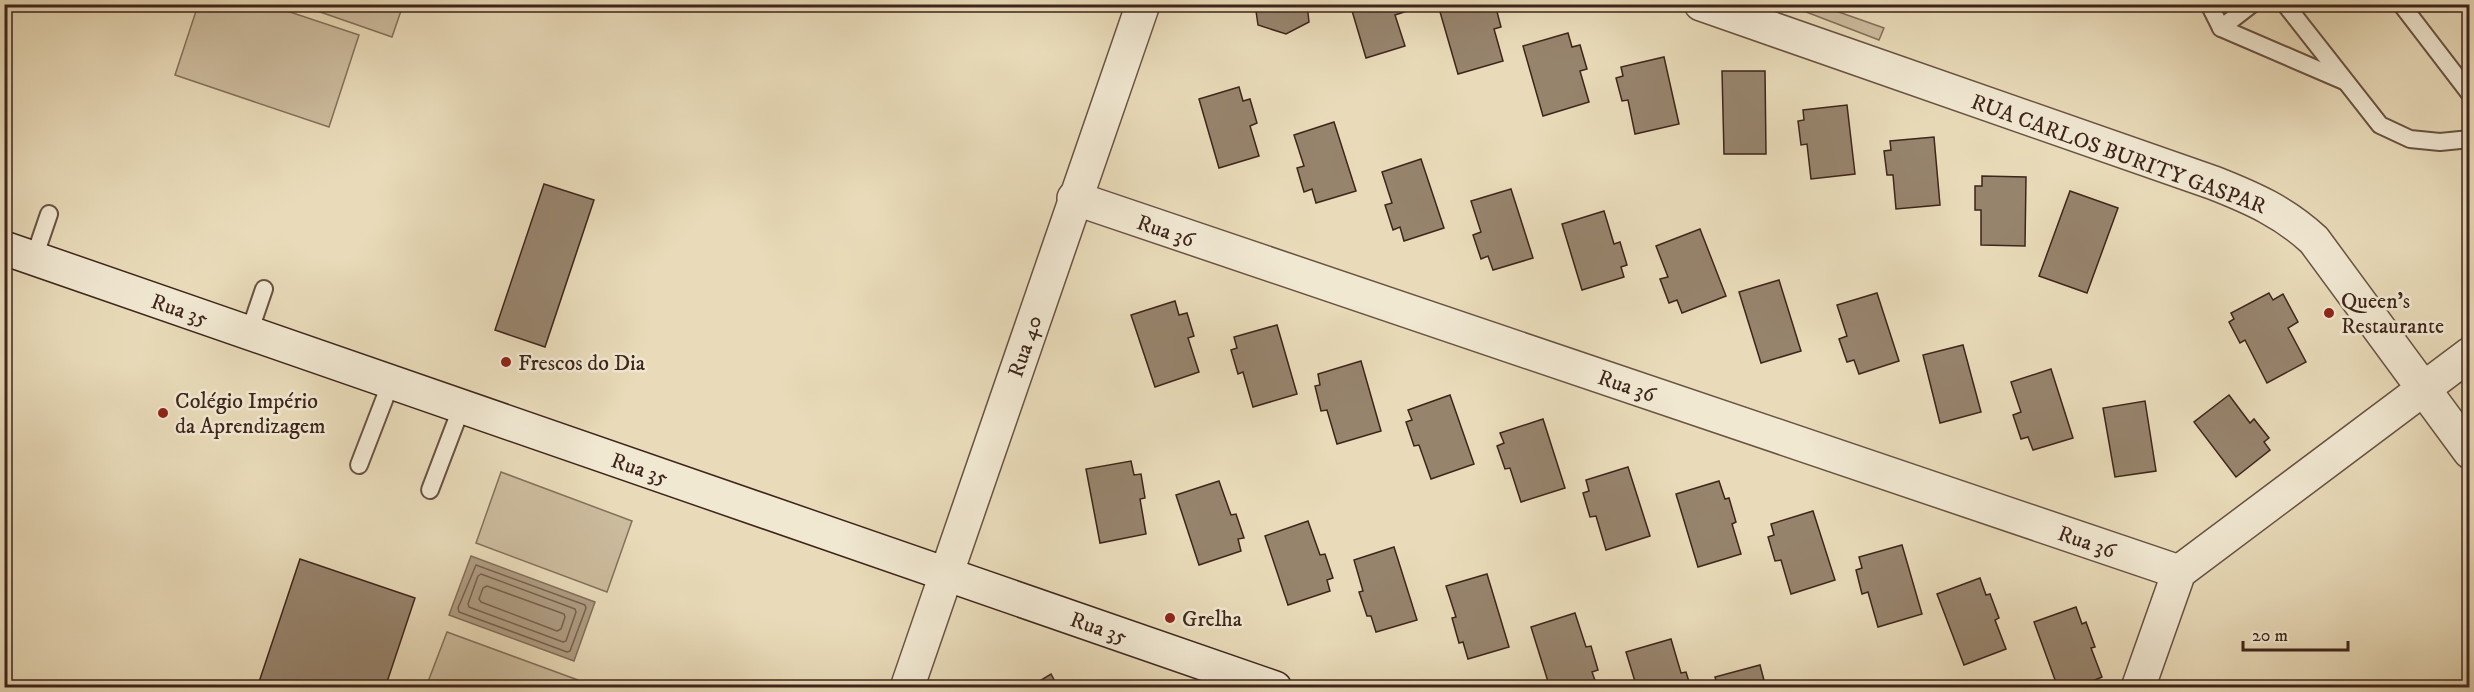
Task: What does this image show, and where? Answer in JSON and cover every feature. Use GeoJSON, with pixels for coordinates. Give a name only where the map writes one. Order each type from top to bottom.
{"type":"FeatureCollection","features":[{"type":"Feature","properties":{"kind":"street","name":"Rua 40"},"geometry":{"type":"LineString","coordinates":[[906,687],[1143,4]]}},
{"type":"Feature","properties":{"kind":"street","name":"RUA CARLOS BURITY GASPAR"},"geometry":{"type":"LineString","coordinates":[[1701,4],[2260,201],[2298,225],[2314,240],[2469,452]]}},
{"type":"Feature","properties":{"kind":"street","name":"Rua 36"},"geometry":{"type":"LineString","coordinates":[[1074,198],[2179,572]]}},
{"type":"Feature","properties":{"kind":"street","name":"Rua 35"},"geometry":{"type":"LineString","coordinates":[[19,253],[1275,687]]}},
{"type":"Feature","properties":{"kind":"street"},"geometry":{"type":"LineString","coordinates":[[2138,687],[2179,572],[2469,354]]}},
{"type":"Feature","properties":{"kind":"lane"},"geometry":{"type":"LineString","coordinates":[[2209,4],[2221,28],[2346,82]]}},
{"type":"Feature","properties":{"kind":"lane"},"geometry":{"type":"LineString","coordinates":[[2221,28],[2252,4]]}},
{"type":"Feature","properties":{"kind":"lane"},"geometry":{"type":"LineString","coordinates":[[2285,4],[2380,125],[2410,139],[2440,142],[2469,138]]}},
{"type":"Feature","properties":{"kind":"lane"},"geometry":{"type":"LineString","coordinates":[[2401,4],[2469,94]]}},
{"type":"Feature","properties":{"kind":"lane"},"geometry":{"type":"LineString","coordinates":[[19,253],[49,214]]}},
{"type":"Feature","properties":{"kind":"lane"},"geometry":{"type":"LineString","coordinates":[[249,333],[264,289]]}},
{"type":"Feature","properties":{"kind":"lane"},"geometry":{"type":"LineString","coordinates":[[360,465],[391,382]]}},
{"type":"Feature","properties":{"kind":"lane"},"geometry":{"type":"LineString","coordinates":[[430,490],[462,406]]}},
{"type":"Feature","properties":{"kind":"shaded area"},"geometry":{"type":"Polygon","coordinates":[[[198,5],[269,5],[359,35],[329,127],[175,75],[198,5]]]}},
{"type":"Feature","properties":{"kind":"shaded area"},"geometry":{"type":"Polygon","coordinates":[[[300,5],[403,5],[392,37],[300,5]]]}},
{"type":"Feature","properties":{"kind":"shaded area"},"geometry":{"type":"Polygon","coordinates":[[[1788,5],[1819,5],[1884,28],[1879,40],[1788,5]]]}},
{"type":"Feature","properties":{"kind":"shaded area"},"geometry":{"type":"Polygon","coordinates":[[[501,472],[632,521],[607,592],[476,543],[501,472]]]}},
{"type":"Feature","properties":{"kind":"shaded area"},"geometry":{"type":"Polygon","coordinates":[[[447,632],[578,680],[575,687],[426,687],[447,632]]]}},
{"type":"Feature","properties":{"kind":"water"},"geometry":{"type":"Polygon","coordinates":[[[471,556],[595,602],[574,661],[449,615],[471,556]]]}},
{"type":"Feature","properties":{"kind":"building"},"geometry":{"type":"Polygon","coordinates":[[[1255,4],[1307,4],[1309,22],[1286,34],[1258,25],[1255,4]]]}},
{"type":"Feature","properties":{"kind":"building"},"geometry":{"type":"Polygon","coordinates":[[[1350,4],[1429,4],[1395,15],[1405,46],[1366,58],[1350,4]]]}},
{"type":"Feature","properties":{"kind":"building"},"geometry":{"type":"Polygon","coordinates":[[[1495,4],[1501,27],[1494,29],[1503,61],[1458,74],[1438,5],[1495,4]]]}},
{"type":"Feature","properties":{"kind":"building"},"geometry":{"type":"Polygon","coordinates":[[[1568,33],[1572,47],[1580,45],[1587,69],[1580,71],[1589,102],[1543,116],[1523,46],[1568,33]]]}},
{"type":"Feature","properties":{"kind":"building"},"geometry":{"type":"Polygon","coordinates":[[[1664,57],[1679,124],[1635,134],[1628,100],[1622,101],[1616,78],[1623,76],[1621,67],[1664,57]]]}},
{"type":"Feature","properties":{"kind":"building"},"geometry":{"type":"Polygon","coordinates":[[[1722,71],[1765,71],[1766,154],[1724,154],[1722,71]]]}},
{"type":"Feature","properties":{"kind":"building"},"geometry":{"type":"Polygon","coordinates":[[[1239,87],[1243,101],[1250,99],[1257,123],[1250,126],[1259,156],[1219,168],[1199,99],[1239,87]]]}},
{"type":"Feature","properties":{"kind":"building"},"geometry":{"type":"Polygon","coordinates":[[[1847,105],[1855,174],[1811,179],[1807,144],[1801,145],[1798,121],[1804,120],[1803,110],[1847,105]]]}},
{"type":"Feature","properties":{"kind":"building"},"geometry":{"type":"Polygon","coordinates":[[[1334,122],[1356,191],[1316,203],[1312,189],[1304,192],[1297,168],[1304,166],[1294,135],[1334,122]]]}},
{"type":"Feature","properties":{"kind":"building"},"geometry":{"type":"Polygon","coordinates":[[[1934,137],[1940,205],[1896,209],[1893,175],[1887,175],[1884,151],[1891,150],[1890,141],[1934,137]]]}},
{"type":"Feature","properties":{"kind":"building"},"geometry":{"type":"Polygon","coordinates":[[[1421,159],[1444,228],[1404,241],[1400,227],[1393,230],[1385,205],[1392,203],[1382,172],[1421,159]]]}},
{"type":"Feature","properties":{"kind":"building"},"geometry":{"type":"Polygon","coordinates":[[[1982,176],[2026,177],[2025,246],[1981,245],[1981,210],[1975,210],[1975,186],[1982,186],[1982,176]]]}},
{"type":"Feature","properties":{"kind":"building"},"geometry":{"type":"Polygon","coordinates":[[[544,184],[594,200],[545,347],[495,330],[544,184]]]}},
{"type":"Feature","properties":{"kind":"building"},"geometry":{"type":"Polygon","coordinates":[[[1511,189],[1533,258],[1493,270],[1488,256],[1481,259],[1473,235],[1481,232],[1471,201],[1511,189]]]}},
{"type":"Feature","properties":{"kind":"building"},"geometry":{"type":"Polygon","coordinates":[[[2070,191],[2118,208],[2087,293],[2039,276],[2070,191]]]}},
{"type":"Feature","properties":{"kind":"building"},"geometry":{"type":"Polygon","coordinates":[[[1604,211],[1614,244],[1620,242],[1627,265],[1621,267],[1624,277],[1582,290],[1562,224],[1604,211]]]}},
{"type":"Feature","properties":{"kind":"building"},"geometry":{"type":"Polygon","coordinates":[[[1700,229],[1726,296],[1682,313],[1677,300],[1669,303],[1660,279],[1668,277],[1656,246],[1700,229]]]}},
{"type":"Feature","properties":{"kind":"building"},"geometry":{"type":"Polygon","coordinates":[[[1779,280],[1801,351],[1761,363],[1739,292],[1779,280]]]}},
{"type":"Feature","properties":{"kind":"building"},"geometry":{"type":"Polygon","coordinates":[[[1877,293],[1899,361],[1859,374],[1854,360],[1847,362],[1839,339],[1847,336],[1837,305],[1877,293]]]}},
{"type":"Feature","properties":{"kind":"building"},"geometry":{"type":"Polygon","coordinates":[[[2269,293],[2273,300],[2283,294],[2298,322],[2288,328],[2306,362],[2267,383],[2245,340],[2240,343],[2229,322],[2234,319],[2231,313],[2269,293]]]}},
{"type":"Feature","properties":{"kind":"building"},"geometry":{"type":"Polygon","coordinates":[[[1175,301],[1179,315],[1187,313],[1194,336],[1188,338],[1199,372],[1155,387],[1131,315],[1175,301]]]}},
{"type":"Feature","properties":{"kind":"building"},"geometry":{"type":"Polygon","coordinates":[[[1277,325],[1297,394],[1253,407],[1243,372],[1238,374],[1231,350],[1237,348],[1234,337],[1277,325]]]}},
{"type":"Feature","properties":{"kind":"building"},"geometry":{"type":"Polygon","coordinates":[[[1963,345],[1981,412],[1940,423],[1923,355],[1963,345]]]}},
{"type":"Feature","properties":{"kind":"building"},"geometry":{"type":"Polygon","coordinates":[[[1361,361],[1381,431],[1337,444],[1327,410],[1321,411],[1315,386],[1320,385],[1318,374],[1361,361]]]}},
{"type":"Feature","properties":{"kind":"building"},"geometry":{"type":"Polygon","coordinates":[[[2051,369],[2073,438],[2033,450],[2028,437],[2021,439],[2013,415],[2021,412],[2011,382],[2051,369]]]}},
{"type":"Feature","properties":{"kind":"building"},"geometry":{"type":"Polygon","coordinates":[[[1450,395],[1474,464],[1431,479],[1419,445],[1414,446],[1406,422],[1412,420],[1408,410],[1450,395]]]}},
{"type":"Feature","properties":{"kind":"building"},"geometry":{"type":"Polygon","coordinates":[[[2229,395],[2250,423],[2254,419],[2269,438],[2264,442],[2270,450],[2236,477],[2194,422],[2229,395]]]}},
{"type":"Feature","properties":{"kind":"building"},"geometry":{"type":"Polygon","coordinates":[[[2145,401],[2156,471],[2115,477],[2103,408],[2145,401]]]}},
{"type":"Feature","properties":{"kind":"building"},"geometry":{"type":"Polygon","coordinates":[[[1543,419],[1565,488],[1521,502],[1510,468],[1505,469],[1497,446],[1504,443],[1500,433],[1543,419]]]}},
{"type":"Feature","properties":{"kind":"building"},"geometry":{"type":"Polygon","coordinates":[[[1131,461],[1134,475],[1141,474],[1145,498],[1140,499],[1146,534],[1100,543],[1086,469],[1131,461]]]}},
{"type":"Feature","properties":{"kind":"building"},"geometry":{"type":"Polygon","coordinates":[[[1628,467],[1650,536],[1606,550],[1596,516],[1590,517],[1583,493],[1589,491],[1586,480],[1628,467]]]}},
{"type":"Feature","properties":{"kind":"building"},"geometry":{"type":"Polygon","coordinates":[[[1219,481],[1231,515],[1236,514],[1244,538],[1238,539],[1241,551],[1199,565],[1176,495],[1219,481]]]}},
{"type":"Feature","properties":{"kind":"building"},"geometry":{"type":"Polygon","coordinates":[[[1719,481],[1725,499],[1729,498],[1736,522],[1732,524],[1741,554],[1698,567],[1676,494],[1719,481]]]}},
{"type":"Feature","properties":{"kind":"building"},"geometry":{"type":"Polygon","coordinates":[[[1813,511],[1835,580],[1791,594],[1781,560],[1775,561],[1768,537],[1774,535],[1771,524],[1813,511]]]}},
{"type":"Feature","properties":{"kind":"building"},"geometry":{"type":"Polygon","coordinates":[[[1308,521],[1320,555],[1325,554],[1333,578],[1327,580],[1330,591],[1288,605],[1265,536],[1308,521]]]}},
{"type":"Feature","properties":{"kind":"building"},"geometry":{"type":"Polygon","coordinates":[[[1902,545],[1922,614],[1878,627],[1868,592],[1862,594],[1856,570],[1862,568],[1859,557],[1902,545]]]}},
{"type":"Feature","properties":{"kind":"building"},"geometry":{"type":"Polygon","coordinates":[[[1394,547],[1417,620],[1376,632],[1371,616],[1367,616],[1359,592],[1363,591],[1354,560],[1394,547]]]}},
{"type":"Feature","properties":{"kind":"building"},"geometry":{"type":"Polygon","coordinates":[[[300,559],[415,598],[385,688],[257,688],[300,559]]]}},
{"type":"Feature","properties":{"kind":"building"},"geometry":{"type":"Polygon","coordinates":[[[1487,574],[1509,647],[1468,659],[1463,642],[1459,643],[1452,618],[1456,617],[1446,586],[1487,574]]]}},
{"type":"Feature","properties":{"kind":"building"},"geometry":{"type":"Polygon","coordinates":[[[1980,578],[1986,595],[1990,594],[1999,618],[1995,620],[2006,649],[1964,665],[1937,594],[1980,578]]]}},
{"type":"Feature","properties":{"kind":"building"},"geometry":{"type":"Polygon","coordinates":[[[2076,607],[2082,624],[2086,622],[2095,647],[2091,648],[2102,677],[2076,688],[2058,688],[2034,622],[2076,607]]]}},
{"type":"Feature","properties":{"kind":"building"},"geometry":{"type":"Polygon","coordinates":[[[1575,613],[1586,647],[1591,646],[1598,670],[1592,672],[1596,683],[1581,688],[1550,688],[1531,627],[1575,613]]]}},
{"type":"Feature","properties":{"kind":"building"},"geometry":{"type":"Polygon","coordinates":[[[1671,639],[1681,673],[1686,672],[1691,688],[1637,688],[1626,652],[1671,639]]]}},
{"type":"Feature","properties":{"kind":"building"},"geometry":{"type":"Polygon","coordinates":[[[1760,665],[1766,688],[1718,688],[1715,677],[1760,665]]]}},
{"type":"Feature","properties":{"kind":"building"},"geometry":{"type":"Polygon","coordinates":[[[1051,674],[1058,687],[1064,683],[1066,688],[1028,688],[1051,674]]]}},
{"type":"Feature","properties":{"kind":"place","name":"Queen's Restaurante"},"geometry":{"type":"Point","coordinates":[2329,313]}},
{"type":"Feature","properties":{"kind":"place","name":"Frescos do Dia"},"geometry":{"type":"Point","coordinates":[506,362]}},
{"type":"Feature","properties":{"kind":"place","name":"Colégio Império da Aprendizagem"},"geometry":{"type":"Point","coordinates":[163,413]}},
{"type":"Feature","properties":{"kind":"place","name":"Grelha"},"geometry":{"type":"Point","coordinates":[1170,618]}}]}
